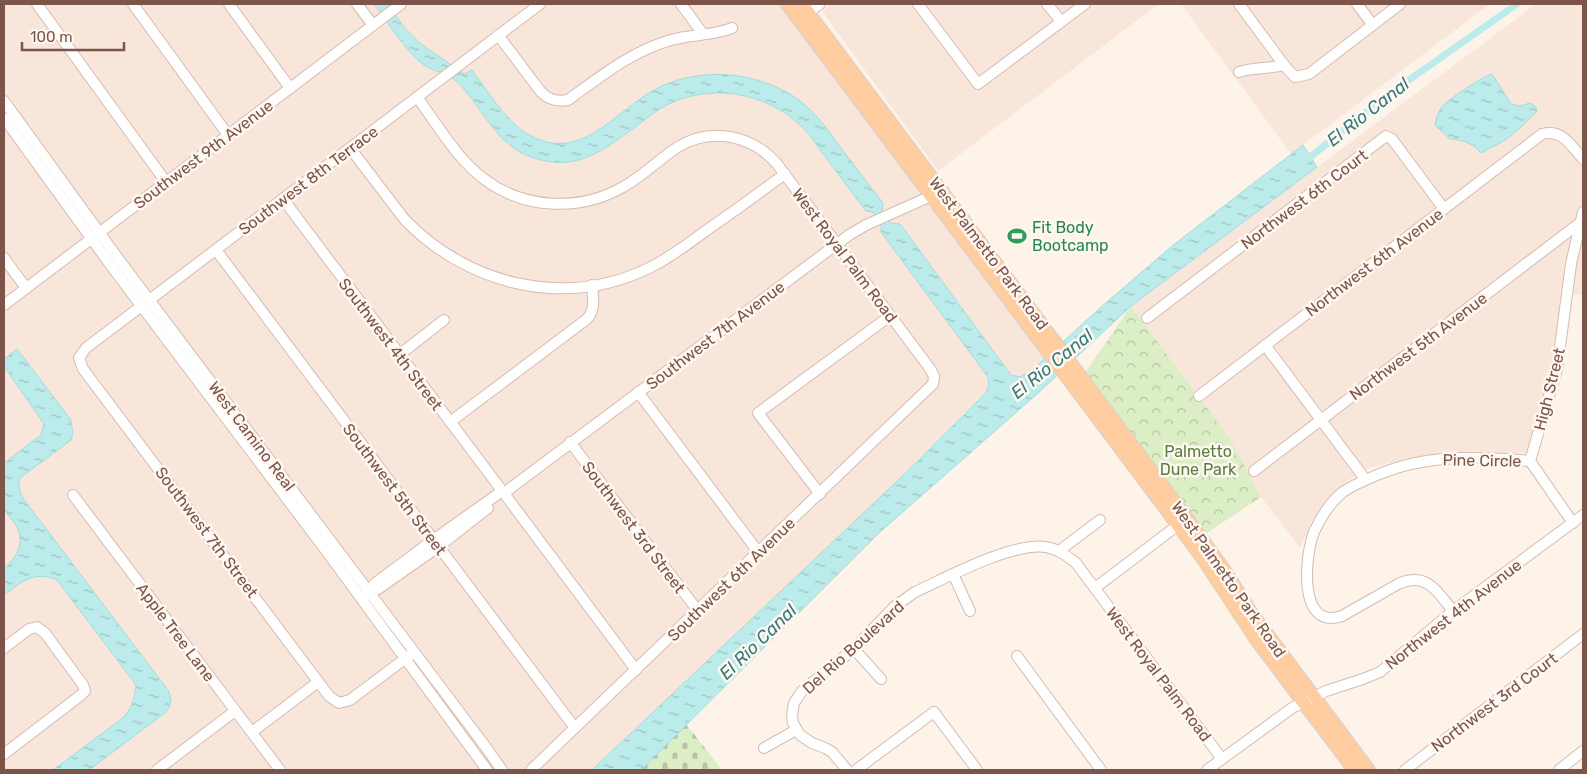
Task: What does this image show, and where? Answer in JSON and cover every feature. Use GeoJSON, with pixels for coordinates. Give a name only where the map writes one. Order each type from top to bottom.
{"type":"FeatureCollection","features":[{"type":"Feature","properties":{"kind":"main road","name":"West Palmetto Park Road"},"geometry":{"type":"LineString","coordinates":[[787,4],[803,12],[1003,270],[1041,333]]}},
{"type":"Feature","properties":{"kind":"main road","name":"West Palmetto Park Road"},"geometry":{"type":"LineString","coordinates":[[803,12],[931,196],[966,243],[1041,333],[1182,522],[1200,555],[1252,633],[1369,770]]}},
{"type":"Feature","properties":{"kind":"main road"},"geometry":{"type":"LineString","coordinates":[[931,196],[939,195],[959,220],[969,226]]}},
{"type":"Feature","properties":{"kind":"main road"},"geometry":{"type":"LineString","coordinates":[[966,243],[975,246],[993,269],[1003,270]]}},
{"type":"Feature","properties":{"kind":"main road","name":"West Palmetto Park Road"},"geometry":{"type":"LineString","coordinates":[[1309,699],[1354,770]]}},
{"type":"Feature","properties":{"kind":"street"},"geometry":{"type":"LineString","coordinates":[[37,4],[166,182]]}},
{"type":"Feature","properties":{"kind":"street"},"geometry":{"type":"LineString","coordinates":[[133,4],[228,135]]}},
{"type":"Feature","properties":{"kind":"street"},"geometry":{"type":"LineString","coordinates":[[229,4],[290,88]]}},
{"type":"Feature","properties":{"kind":"street"},"geometry":{"type":"LineString","coordinates":[[357,4],[372,26]]}},
{"type":"Feature","properties":{"kind":"street","name":"Southwest 8th Terrace"},"geometry":{"type":"LineString","coordinates":[[79,358],[86,348],[540,4]]}},
{"type":"Feature","properties":{"kind":"street"},"geometry":{"type":"LineString","coordinates":[[681,4],[703,34]]}},
{"type":"Feature","properties":{"kind":"street"},"geometry":{"type":"LineString","coordinates":[[803,12],[820,4]]}},
{"type":"Feature","properties":{"kind":"street"},"geometry":{"type":"LineString","coordinates":[[918,4],[978,84],[1084,4]]}},
{"type":"Feature","properties":{"kind":"street"},"geometry":{"type":"LineString","coordinates":[[1047,4],[1061,21]]}},
{"type":"Feature","properties":{"kind":"street"},"geometry":{"type":"LineString","coordinates":[[1239,4],[1295,77],[1309,74],[1400,4]]}},
{"type":"Feature","properties":{"kind":"street"},"geometry":{"type":"LineString","coordinates":[[1357,4],[1373,25]]}},
{"type":"Feature","properties":{"kind":"street","name":"Southwest 9th Avenue"},"geometry":{"type":"LineString","coordinates":[[4,305],[400,5]]}},
{"type":"Feature","properties":{"kind":"street"},"geometry":{"type":"LineString","coordinates":[[498,35],[541,92],[546,97],[561,101],[568,100],[627,58],[644,49],[674,39],[723,32],[732,28]]}},
{"type":"Feature","properties":{"kind":"street"},"geometry":{"type":"LineString","coordinates":[[1239,72],[1254,68],[1284,65]]}},
{"type":"Feature","properties":{"kind":"street","name":"West Royal Palm Road"},"geometry":{"type":"LineString","coordinates":[[417,97],[463,159],[478,174],[508,193],[542,203],[570,204],[598,198],[624,186],[678,147],[690,141],[710,136],[724,136],[738,138],[751,143],[773,159],[785,174],[931,370],[934,377],[931,386]]}},
{"type":"Feature","properties":{"kind":"street","name":"West Camino Real"},"geometry":{"type":"LineString","coordinates":[[4,101],[145,303],[367,594],[414,652],[502,770]]}},
{"type":"Feature","properties":{"kind":"street","name":"West Camino Real"},"geometry":{"type":"LineString","coordinates":[[4,118],[96,235]]}},
{"type":"Feature","properties":{"kind":"street","name":"Northwest 6th Avenue"},"geometry":{"type":"LineString","coordinates":[[1199,396],[1542,134],[1551,132],[1558,134],[1583,159]]}},
{"type":"Feature","properties":{"kind":"street","name":"Northwest 6th Court"},"geometry":{"type":"LineString","coordinates":[[1147,318],[1386,136],[1392,139],[1444,209]]}},
{"type":"Feature","properties":{"kind":"street"},"geometry":{"type":"LineString","coordinates":[[350,148],[405,220],[430,243],[458,262],[483,274],[522,285],[556,288],[592,286],[630,276],[662,262],[785,174]]}},
{"type":"Feature","properties":{"kind":"street","name":"Southwest 7th Avenue"},"geometry":{"type":"LineString","coordinates":[[367,594],[378,590],[436,543],[837,244],[866,225],[931,196]]}},
{"type":"Feature","properties":{"kind":"street","name":"Southwest 4th Street"},"geometry":{"type":"LineString","coordinates":[[283,199],[636,670]]}},
{"type":"Feature","properties":{"kind":"street","name":"Northwest 5th Avenue"},"geometry":{"type":"LineString","coordinates":[[1254,471],[1582,217]]}},
{"type":"Feature","properties":{"kind":"street","name":"High Street"},"geometry":{"type":"LineString","coordinates":[[1530,461],[1557,369],[1571,264],[1582,217]]}},
{"type":"Feature","properties":{"kind":"street","name":"Southwest 5th Street"},"geometry":{"type":"LineString","coordinates":[[216,250],[575,728]]}},
{"type":"Feature","properties":{"kind":"street"},"geometry":{"type":"LineString","coordinates":[[4,258],[26,288]]}},
{"type":"Feature","properties":{"kind":"street"},"geometry":{"type":"LineString","coordinates":[[450,422],[587,319],[592,314],[594,306],[592,286]]}},
{"type":"Feature","properties":{"kind":"street"},"geometry":{"type":"LineString","coordinates":[[820,494],[758,413],[890,316]]}},
{"type":"Feature","properties":{"kind":"street"},"geometry":{"type":"LineString","coordinates":[[399,355],[444,320]]}},
{"type":"Feature","properties":{"kind":"street"},"geometry":{"type":"LineString","coordinates":[[1266,345],[1365,479]]}},
{"type":"Feature","properties":{"kind":"street","name":"Southwest 7th Street"},"geometry":{"type":"LineString","coordinates":[[79,358],[83,368],[329,696],[339,703],[350,700],[405,659]]}},
{"type":"Feature","properties":{"kind":"street","name":"Southwest 6th Avenue"},"geometry":{"type":"LineString","coordinates":[[531,770],[931,386]]}},
{"type":"Feature","properties":{"kind":"street"},"geometry":{"type":"LineString","coordinates":[[638,392],[758,553]]}},
{"type":"Feature","properties":{"kind":"street","name":"Southwest 3rd Street"},"geometry":{"type":"LineString","coordinates":[[570,442],[698,611]]}},
{"type":"Feature","properties":{"kind":"street","name":"Pine Circle"},"geometry":{"type":"LineString","coordinates":[[1453,611],[1432,586],[1420,580],[1400,583],[1342,616],[1328,618],[1316,611],[1310,599],[1306,579],[1309,552],[1314,532],[1320,520],[1332,502],[1348,488],[1365,479],[1400,466],[1443,458],[1484,457],[1530,461]]}},
{"type":"Feature","properties":{"kind":"street"},"geometry":{"type":"LineString","coordinates":[[1530,461],[1573,523]]}},
{"type":"Feature","properties":{"kind":"street","name":"Apple Tree Lane"},"geometry":{"type":"LineString","coordinates":[[73,495],[280,770]]}},
{"type":"Feature","properties":{"kind":"street","name":"Northwest 4th Avenue"},"geometry":{"type":"LineString","coordinates":[[1207,770],[1292,708],[1309,699],[1380,672],[1453,611],[1583,515]]}},
{"type":"Feature","properties":{"kind":"street"},"geometry":{"type":"LineString","coordinates":[[1059,552],[1100,520]]}},
{"type":"Feature","properties":{"kind":"street"},"geometry":{"type":"LineString","coordinates":[[1095,588],[1182,522]]}},
{"type":"Feature","properties":{"kind":"street","name":"Del Rio Boulevard"},"geometry":{"type":"LineString","coordinates":[[796,730],[792,709],[798,696],[854,649],[894,607],[914,592],[986,560],[1024,548],[1046,547],[1059,552],[1076,564],[1095,588]]}},
{"type":"Feature","properties":{"kind":"street"},"geometry":{"type":"LineString","coordinates":[[953,574],[970,611]]}},
{"type":"Feature","properties":{"kind":"street","name":"West Royal Palm Road"},"geometry":{"type":"LineString","coordinates":[[1095,588],[1222,759]]}},
{"type":"Feature","properties":{"kind":"street","name":"West Camino Real"},"geometry":{"type":"LineString","coordinates":[[367,594],[405,659],[488,770]]}},
{"type":"Feature","properties":{"kind":"street"},"geometry":{"type":"LineString","coordinates":[[4,648],[29,629],[37,627],[45,633],[83,685],[85,691],[4,754]]}},
{"type":"Feature","properties":{"kind":"street","name":"Northwest 3rd Court"},"geometry":{"type":"LineString","coordinates":[[1405,770],[1583,634]]}},
{"type":"Feature","properties":{"kind":"street"},"geometry":{"type":"LineString","coordinates":[[854,649],[881,678]]}},
{"type":"Feature","properties":{"kind":"street"},"geometry":{"type":"LineString","coordinates":[[405,659],[414,652]]}},
{"type":"Feature","properties":{"kind":"street"},"geometry":{"type":"LineString","coordinates":[[1017,656],[1101,770]]}},
{"type":"Feature","properties":{"kind":"street"},"geometry":{"type":"LineString","coordinates":[[252,732],[318,682]]}},
{"type":"Feature","properties":{"kind":"street"},"geometry":{"type":"LineString","coordinates":[[157,770],[235,711]]}},
{"type":"Feature","properties":{"kind":"street"},"geometry":{"type":"LineString","coordinates":[[856,770],[934,712],[977,770]]}},
{"type":"Feature","properties":{"kind":"street"},"geometry":{"type":"LineString","coordinates":[[764,748],[796,730],[806,740],[832,752],[847,770]]}},
{"type":"Feature","properties":{"kind":"street"},"geometry":{"type":"LineString","coordinates":[[1558,770],[1583,751]]}},
{"type":"Feature","properties":{"kind":"shaded area"},"geometry":{"type":"Polygon","coordinates":[[[4,4],[780,4],[1047,357],[1031,371],[1020,377],[1011,375],[994,353],[979,364],[988,377],[989,386],[985,394],[913,466],[592,770],[4,770],[4,4]]]}},
{"type":"Feature","properties":{"kind":"shaded area"},"geometry":{"type":"Polygon","coordinates":[[[832,4],[1159,4],[938,171],[822,11],[832,4]]]}},
{"type":"Feature","properties":{"kind":"shaded area"},"geometry":{"type":"Polygon","coordinates":[[[1181,4],[1490,4],[1291,154],[1181,4]]]}},
{"type":"Feature","properties":{"kind":"shaded area"},"geometry":{"type":"Polygon","coordinates":[[[1536,4],[1583,4],[1583,295],[1566,294],[1559,353],[1531,454],[1472,451],[1402,460],[1370,468],[1347,481],[1330,497],[1313,519],[1300,548],[1261,497],[1231,440],[1131,306],[1536,4]]]}},
{"type":"Feature","properties":{"kind":"green space","name":"Palmetto Dune Park"},"geometry":{"type":"Polygon","coordinates":[[[1131,306],[1231,440],[1261,497],[1204,535],[1085,373],[1131,306]]]}},
{"type":"Feature","properties":{"kind":"green space"},"geometry":{"type":"Polygon","coordinates":[[[686,724],[722,770],[641,770],[686,724]]]}},
{"type":"Feature","properties":{"kind":"water"},"geometry":{"type":"Polygon","coordinates":[[[374,4],[387,4],[404,27],[421,44],[464,74],[472,70],[511,121],[526,133],[546,142],[565,143],[582,139],[662,86],[695,76],[712,74],[746,77],[778,88],[793,96],[808,108],[827,129],[883,203],[882,211],[890,223],[900,224],[1011,375],[1020,377],[1031,371],[1172,246],[1303,145],[1317,167],[1131,306],[1036,395],[880,532],[641,770],[592,770],[913,466],[985,394],[989,386],[988,377],[881,232],[881,225],[873,212],[866,211],[807,132],[794,119],[778,109],[762,101],[744,96],[726,93],[707,93],[689,97],[661,108],[615,141],[585,158],[564,162],[537,159],[525,155],[505,141],[488,122],[465,90],[453,79],[424,65],[417,59],[404,45],[374,4]]]}},
{"type":"Feature","properties":{"kind":"water"},"geometry":{"type":"Polygon","coordinates":[[[1492,74],[1511,104],[1520,106],[1530,103],[1536,107],[1537,111],[1507,139],[1481,153],[1467,143],[1450,139],[1435,125],[1439,111],[1445,103],[1492,74]]]}},
{"type":"Feature","properties":{"kind":"water"},"geometry":{"type":"Polygon","coordinates":[[[17,349],[71,420],[73,434],[71,440],[20,478],[19,488],[22,497],[168,690],[171,698],[166,712],[89,770],[53,770],[124,717],[133,702],[136,685],[57,580],[42,576],[35,577],[22,582],[4,595],[4,568],[17,553],[20,536],[14,522],[4,507],[4,463],[41,435],[44,424],[4,366],[4,359],[17,349]]]}},
{"type":"Feature","properties":{"kind":"waterway","name":"El Rio Canal"},"geometry":{"type":"LineString","coordinates":[[1304,162],[1389,94],[1517,4]]}},
{"type":"Feature","properties":{"kind":"place","name":"Fit Body Bootcamp"},"geometry":{"type":"Point","coordinates":[1017,236]}}]}
